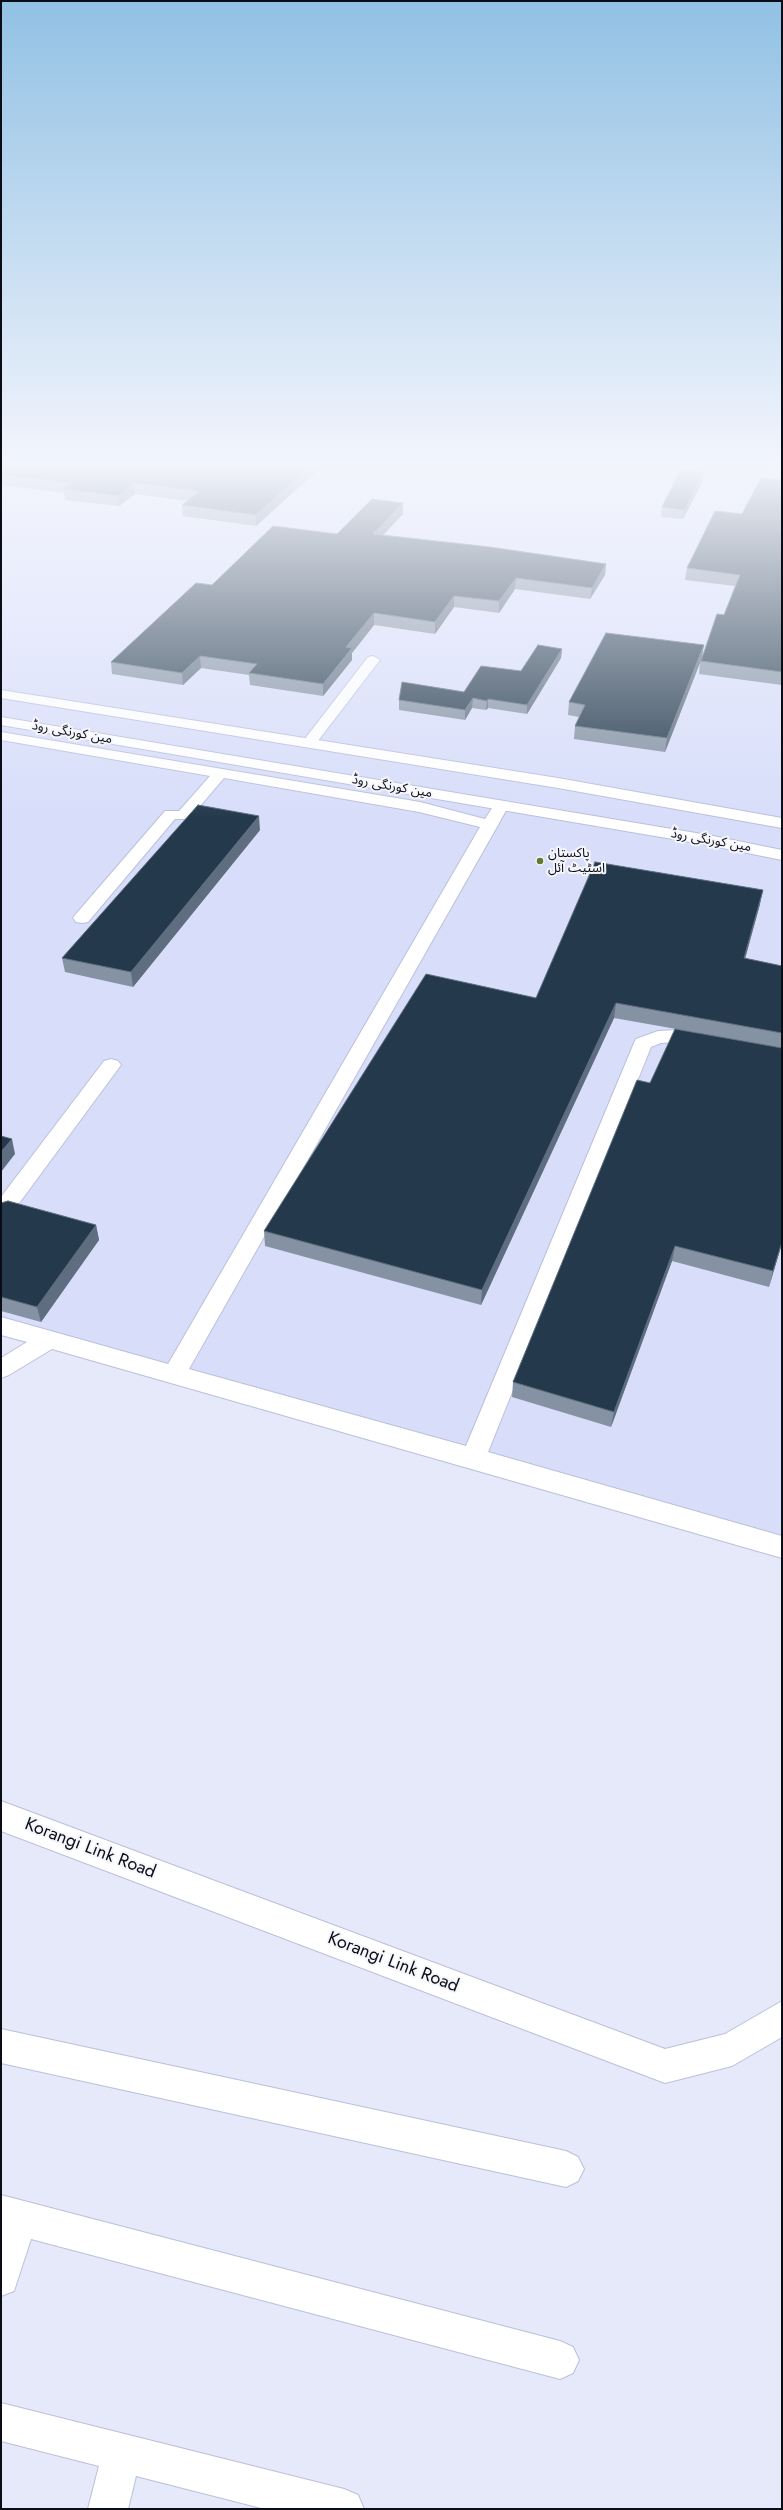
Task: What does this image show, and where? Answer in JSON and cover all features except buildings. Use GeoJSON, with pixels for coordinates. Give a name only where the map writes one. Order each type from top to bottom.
{"type":"FeatureCollection","features":[{"type":"Feature","properties":{"kind":"street"},"geometry":{"type":"LineString","coordinates":[[309,743],[374,660]]}},
{"type":"Feature","properties":{"kind":"street","name":"مین کورنگی روڈ"},"geometry":{"type":"LineString","coordinates":[[1,694],[558,783],[782,823]]}},
{"type":"Feature","properties":{"kind":"street","name":"مین کورنگی روڈ"},"geometry":{"type":"LineString","coordinates":[[1,721],[502,805],[782,855]]}},
{"type":"Feature","properties":{"kind":"street"},"geometry":{"type":"LineString","coordinates":[[1,736],[221,772],[420,807],[490,825]]}},
{"type":"Feature","properties":{"kind":"street"},"geometry":{"type":"LineString","coordinates":[[82,918],[171,814],[183,816],[221,772]]}},
{"type":"Feature","properties":{"kind":"street"},"geometry":{"type":"LineString","coordinates":[[176,1374],[502,805]]}},
{"type":"Feature","properties":{"kind":"street"},"geometry":{"type":"LineString","coordinates":[[473,1458],[643,1044],[658,1037],[676,1036],[721,1044]]}},
{"type":"Feature","properties":{"kind":"street"},"geometry":{"type":"LineString","coordinates":[[1,1212],[111,1065]]}},
{"type":"Feature","properties":{"kind":"street"},"geometry":{"type":"LineString","coordinates":[[1,1326],[473,1458],[782,1547]]}},
{"type":"Feature","properties":{"kind":"street"},"geometry":{"type":"LineString","coordinates":[[1,1369],[50,1339]]}},
{"type":"Feature","properties":{"kind":"street","name":"Korangi Link Road"},"geometry":{"type":"LineString","coordinates":[[1,1816],[665,2066],[732,2050],[782,2018]]}},
{"type":"Feature","properties":{"kind":"street"},"geometry":{"type":"LineString","coordinates":[[1,2046],[566,2169]]}},
{"type":"Feature","properties":{"kind":"street"},"geometry":{"type":"LineString","coordinates":[[1,2278],[11,2215],[560,2360]]}},
{"type":"Feature","properties":{"kind":"street"},"geometry":{"type":"LineString","coordinates":[[1,2422],[122,2453],[286,2502],[344,2509]]}},
{"type":"Feature","properties":{"kind":"street"},"geometry":{"type":"LineString","coordinates":[[108,2509],[122,2453]]}},
{"type":"Feature","properties":{"kind":"shaded area"},"geometry":{"type":"Polygon","coordinates":[[[1,584],[782,584],[782,1556],[1,1332],[1,584]]]}},
{"type":"Feature","properties":{"kind":"place","name":"پاکستان اسٹیٹ آئل"},"geometry":{"type":"Point","coordinates":[540,861]}}]}
